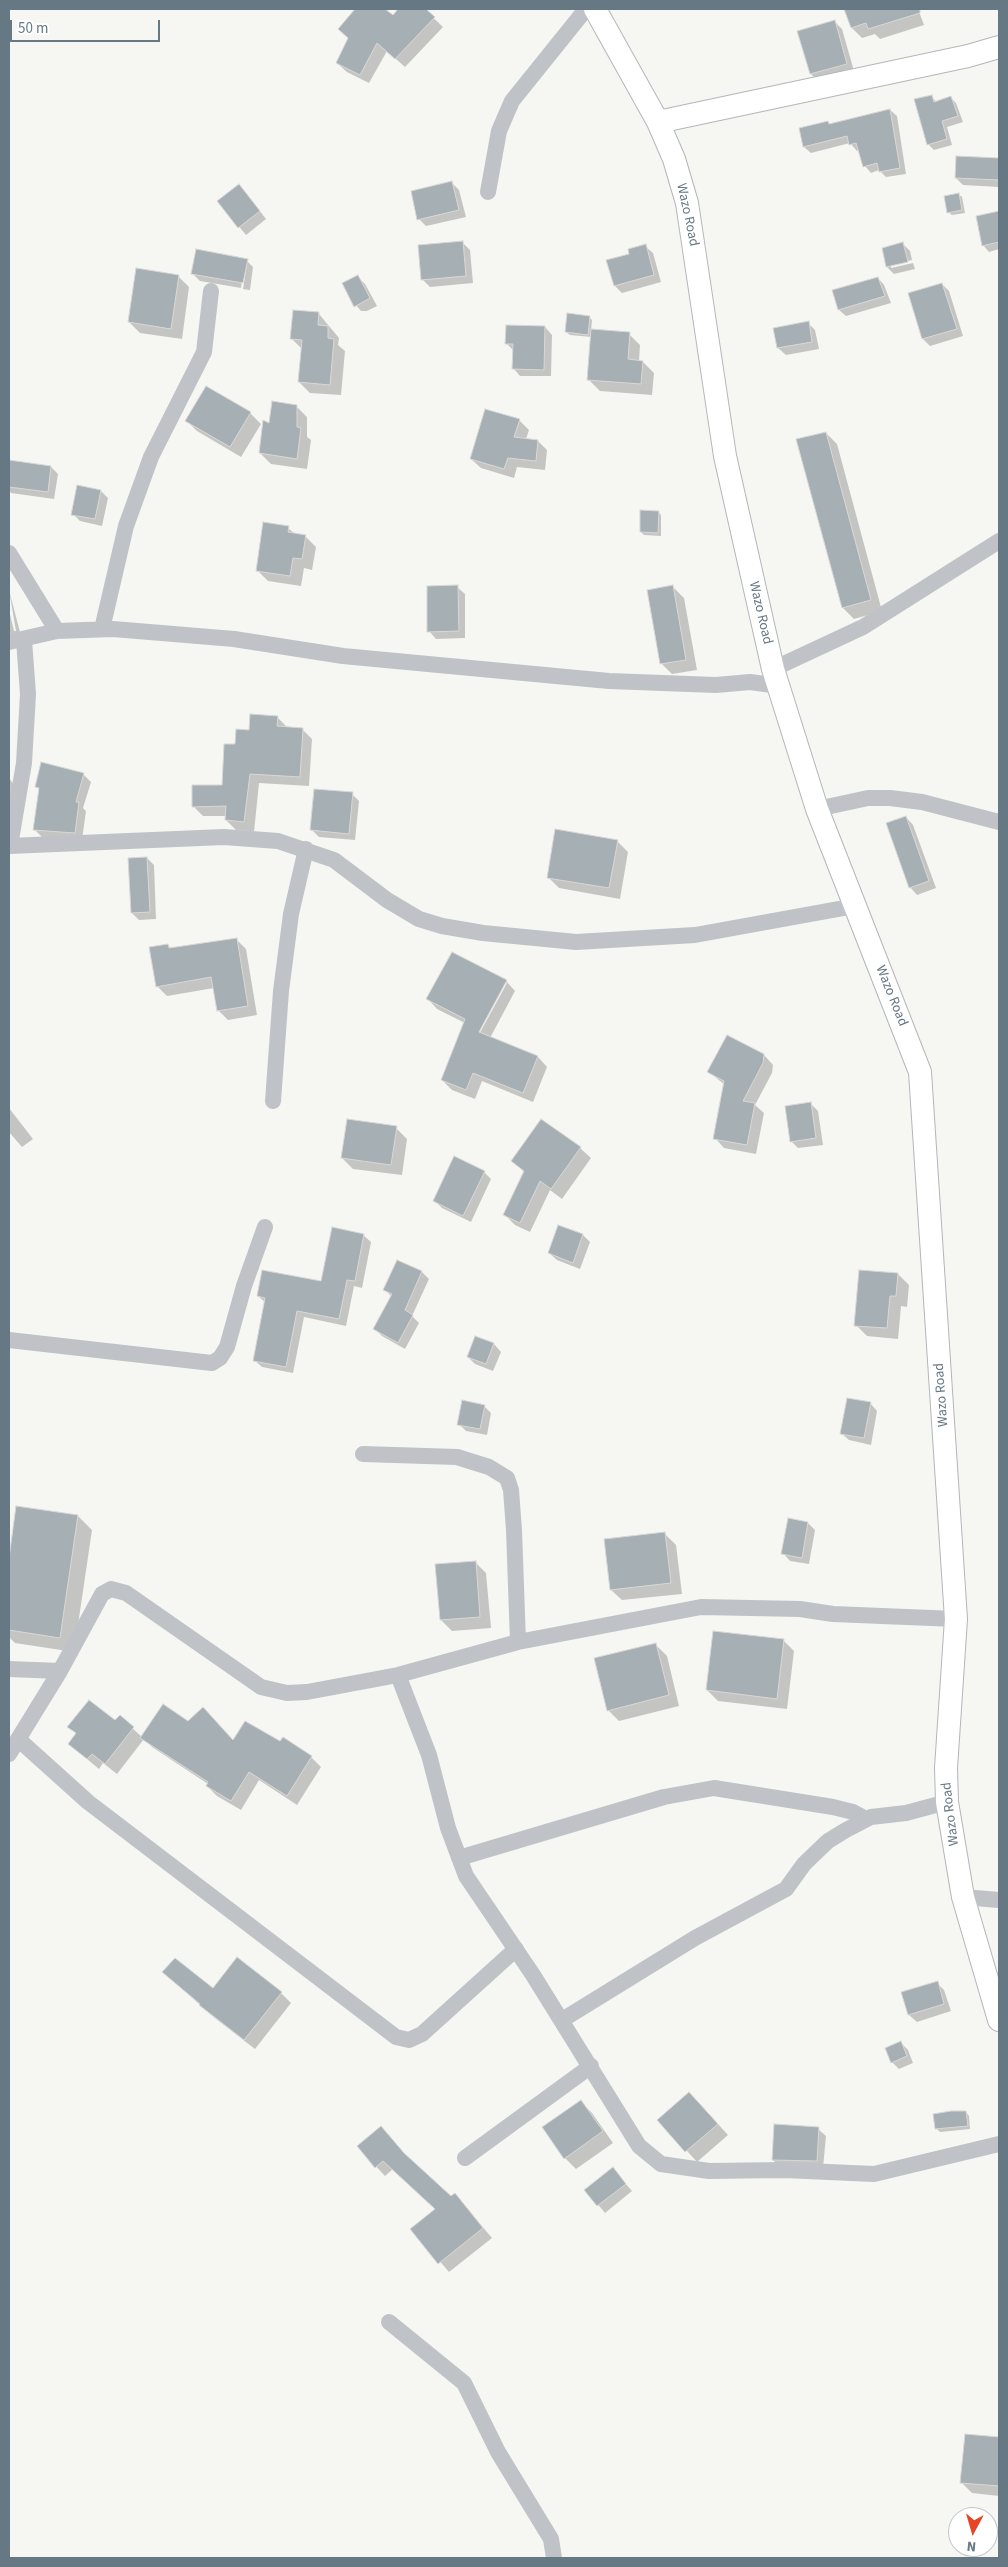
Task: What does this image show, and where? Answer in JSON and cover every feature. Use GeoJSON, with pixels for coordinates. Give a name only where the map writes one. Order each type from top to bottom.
{"type":"FeatureCollection","features":[{"type":"Feature","properties":{"kind":"main road","name":"Wazo Road"},"geometry":{"type":"LineString","coordinates":[[595,9],[658,122],[674,159],[687,203],[725,456],[776,678],[817,809],[920,1072],[956,1620],[946,1768],[947,1802],[963,1897],[999,2020]]}},
{"type":"Feature","properties":{"kind":"main road"},"geometry":{"type":"LineString","coordinates":[[658,122],[968,56],[999,47]]}},
{"type":"Feature","properties":{"kind":"street"},"geometry":{"type":"LineString","coordinates":[[488,192],[499,131],[512,101],[586,9]]}},
{"type":"Feature","properties":{"kind":"street"},"geometry":{"type":"LineString","coordinates":[[102,629],[126,526],[151,457],[204,352],[211,291]]}},
{"type":"Feature","properties":{"kind":"street"},"geometry":{"type":"LineString","coordinates":[[855,906],[695,935],[576,942],[493,934],[442,926],[419,919],[387,900],[334,860],[306,849],[278,842],[224,837],[9,846],[24,762],[28,694],[16,641],[56,631],[102,629],[234,639],[353,657],[609,681],[716,685],[750,682],[776,678],[863,627],[999,541]]}},
{"type":"Feature","properties":{"kind":"street"},"geometry":{"type":"LineString","coordinates":[[9,554],[56,631]]}},
{"type":"Feature","properties":{"kind":"street"},"geometry":{"type":"LineString","coordinates":[[817,809],[868,798],[890,798],[922,802],[999,822]]}},
{"type":"Feature","properties":{"kind":"street"},"geometry":{"type":"LineString","coordinates":[[273,1101],[281,991],[291,914],[306,849]]}},
{"type":"Feature","properties":{"kind":"street"},"geometry":{"type":"LineString","coordinates":[[9,1340],[212,1363],[220,1358],[227,1347],[244,1286],[265,1227]]}},
{"type":"Feature","properties":{"kind":"street"},"geometry":{"type":"LineString","coordinates":[[363,1454],[457,1457],[489,1467],[507,1478],[511,1490],[514,1530],[518,1642]]}},
{"type":"Feature","properties":{"kind":"street"},"geometry":{"type":"LineString","coordinates":[[9,1754],[60,1671],[102,1594],[116,1589],[261,1687],[287,1693],[307,1692],[398,1675],[518,1642],[701,1607],[800,1609],[833,1614],[956,1620]]}},
{"type":"Feature","properties":{"kind":"street"},"geometry":{"type":"LineString","coordinates":[[9,1670],[60,1671]]}},
{"type":"Feature","properties":{"kind":"street"},"geometry":{"type":"LineString","coordinates":[[398,1675],[429,1755],[448,1828],[466,1876],[562,2020],[639,2146],[661,2164],[709,2172],[784,2170],[874,2174],[999,2144]]}},
{"type":"Feature","properties":{"kind":"street"},"geometry":{"type":"LineString","coordinates":[[18,1739],[88,1802],[396,2037],[409,2040],[422,2034],[516,1949]]}},
{"type":"Feature","properties":{"kind":"street"},"geometry":{"type":"LineString","coordinates":[[460,1858],[664,1797],[714,1788],[833,1807],[853,1812],[866,1819]]}},
{"type":"Feature","properties":{"kind":"street"},"geometry":{"type":"LineString","coordinates":[[562,2020],[695,1938],[786,1889],[804,1864],[828,1841],[866,1819],[947,1802]]}},
{"type":"Feature","properties":{"kind":"street"},"geometry":{"type":"LineString","coordinates":[[963,1897],[999,1900]]}},
{"type":"Feature","properties":{"kind":"street"},"geometry":{"type":"LineString","coordinates":[[465,2158],[591,2066]]}},
{"type":"Feature","properties":{"kind":"street"},"geometry":{"type":"LineString","coordinates":[[389,2322],[464,2383],[498,2452],[551,2539],[554,2558]]}},
{"type":"Feature","properties":{"kind":"building"},"geometry":{"type":"Polygon","coordinates":[[[355,9],[385,9],[393,15],[398,9],[426,9],[435,17],[395,59],[377,43],[360,75],[336,63],[348,38],[338,29],[355,9]]]}},
{"type":"Feature","properties":{"kind":"building"},"geometry":{"type":"Polygon","coordinates":[[[844,9],[920,9],[920,13],[868,29],[866,23],[851,28],[844,9]]]}},
{"type":"Feature","properties":{"kind":"building"},"geometry":{"type":"Polygon","coordinates":[[[835,20],[847,64],[810,74],[797,31],[835,20]]]}},
{"type":"Feature","properties":{"kind":"building"},"geometry":{"type":"Polygon","coordinates":[[[932,95],[934,102],[951,96],[958,116],[942,121],[947,139],[927,145],[914,99],[932,95]]]}},
{"type":"Feature","properties":{"kind":"building"},"geometry":{"type":"Polygon","coordinates":[[[890,109],[900,168],[879,172],[877,163],[863,167],[856,143],[849,145],[847,136],[803,147],[799,128],[828,121],[829,124],[890,109]]]}},
{"type":"Feature","properties":{"kind":"building"},"geometry":{"type":"Polygon","coordinates":[[[956,156],[999,158],[999,180],[955,178],[956,156]]]}},
{"type":"Feature","properties":{"kind":"building"},"geometry":{"type":"Polygon","coordinates":[[[452,181],[459,210],[417,220],[411,191],[452,181]]]}},
{"type":"Feature","properties":{"kind":"building"},"geometry":{"type":"Polygon","coordinates":[[[239,184],[260,211],[238,228],[217,201],[239,184]]]}},
{"type":"Feature","properties":{"kind":"building"},"geometry":{"type":"Polygon","coordinates":[[[959,193],[962,210],[947,213],[944,196],[959,193]]]}},
{"type":"Feature","properties":{"kind":"building"},"geometry":{"type":"Polygon","coordinates":[[[999,211],[999,242],[982,246],[976,216],[999,211]]]}},
{"type":"Feature","properties":{"kind":"building"},"geometry":{"type":"Polygon","coordinates":[[[463,241],[466,276],[421,280],[418,245],[463,241]]]}},
{"type":"Feature","properties":{"kind":"building"},"geometry":{"type":"Polygon","coordinates":[[[903,242],[908,262],[886,267],[882,248],[903,242]]]}},
{"type":"Feature","properties":{"kind":"building"},"geometry":{"type":"Polygon","coordinates":[[[646,244],[654,275],[614,286],[606,260],[629,254],[628,249],[646,244]]]}},
{"type":"Feature","properties":{"kind":"building"},"geometry":{"type":"Polygon","coordinates":[[[196,249],[248,259],[243,283],[191,274],[196,249]]]}},
{"type":"Feature","properties":{"kind":"building"},"geometry":{"type":"Polygon","coordinates":[[[136,268],[179,275],[171,329],[128,322],[136,268]]]}},
{"type":"Feature","properties":{"kind":"building"},"geometry":{"type":"Polygon","coordinates":[[[358,275],[370,298],[354,307],[342,283],[358,275]]]}},
{"type":"Feature","properties":{"kind":"building"},"geometry":{"type":"Polygon","coordinates":[[[878,277],[885,296],[838,310],[832,290],[878,277]]]}},
{"type":"Feature","properties":{"kind":"building"},"geometry":{"type":"Polygon","coordinates":[[[942,283],[957,329],[922,339],[908,293],[942,283]]]}},
{"type":"Feature","properties":{"kind":"building"},"geometry":{"type":"Polygon","coordinates":[[[293,310],[319,312],[318,325],[328,326],[328,338],[334,339],[330,385],[298,382],[302,340],[290,339],[293,310]]]}},
{"type":"Feature","properties":{"kind":"building"},"geometry":{"type":"Polygon","coordinates":[[[567,313],[590,316],[588,335],[565,332],[567,313]]]}},
{"type":"Feature","properties":{"kind":"building"},"geometry":{"type":"Polygon","coordinates":[[[809,321],[812,342],[777,348],[773,328],[809,321]]]}},
{"type":"Feature","properties":{"kind":"building"},"geometry":{"type":"Polygon","coordinates":[[[506,325],[545,326],[544,370],[512,369],[513,344],[505,344],[506,325]]]}},
{"type":"Feature","properties":{"kind":"building"},"geometry":{"type":"Polygon","coordinates":[[[591,329],[630,332],[628,359],[643,361],[641,384],[587,380],[591,329]]]}},
{"type":"Feature","properties":{"kind":"building"},"geometry":{"type":"Polygon","coordinates":[[[206,386],[251,412],[230,447],[185,421],[206,386]]]}},
{"type":"Feature","properties":{"kind":"building"},"geometry":{"type":"Polygon","coordinates":[[[272,401],[297,405],[297,427],[301,428],[297,459],[259,453],[263,420],[269,423],[272,401]]]}},
{"type":"Feature","properties":{"kind":"building"},"geometry":{"type":"Polygon","coordinates":[[[485,409],[520,419],[514,437],[538,440],[536,461],[508,458],[504,469],[470,459],[485,409]]]}},
{"type":"Feature","properties":{"kind":"building"},"geometry":{"type":"Polygon","coordinates":[[[826,432],[871,600],[842,608],[796,439],[826,432]]]}},
{"type":"Feature","properties":{"kind":"building"},"geometry":{"type":"Polygon","coordinates":[[[9,460],[51,466],[48,492],[9,487],[9,460]]]}},
{"type":"Feature","properties":{"kind":"building"},"geometry":{"type":"Polygon","coordinates":[[[77,485],[101,490],[95,519],[71,515],[77,485]]]}},
{"type":"Feature","properties":{"kind":"building"},"geometry":{"type":"Polygon","coordinates":[[[640,510],[659,511],[658,533],[640,532],[640,510]]]}},
{"type":"Feature","properties":{"kind":"building"},"geometry":{"type":"Polygon","coordinates":[[[263,522],[289,526],[288,532],[306,535],[302,559],[293,558],[290,576],[256,571],[263,522]]]}},
{"type":"Feature","properties":{"kind":"building"},"geometry":{"type":"Polygon","coordinates":[[[458,585],[459,631],[427,632],[427,586],[458,585]]]}},
{"type":"Feature","properties":{"kind":"building"},"geometry":{"type":"Polygon","coordinates":[[[673,585],[686,660],[660,664],[647,590],[673,585]]]}},
{"type":"Feature","properties":{"kind":"building"},"geometry":{"type":"Polygon","coordinates":[[[250,714],[278,716],[277,726],[303,728],[300,777],[250,774],[244,822],[225,820],[226,806],[192,807],[192,785],[222,785],[224,744],[235,744],[236,729],[249,730],[250,714]]]}},
{"type":"Feature","properties":{"kind":"building"},"geometry":{"type":"Polygon","coordinates":[[[41,762],[84,773],[76,802],[79,802],[75,833],[33,830],[39,788],[35,787],[41,762]]]}},
{"type":"Feature","properties":{"kind":"building"},"geometry":{"type":"Polygon","coordinates":[[[314,789],[353,792],[349,834],[310,830],[314,789]]]}},
{"type":"Feature","properties":{"kind":"building"},"geometry":{"type":"Polygon","coordinates":[[[906,816],[929,881],[909,888],[886,823],[906,816]]]}},
{"type":"Feature","properties":{"kind":"building"},"geometry":{"type":"Polygon","coordinates":[[[555,829],[618,840],[609,888],[547,878],[555,829]]]}},
{"type":"Feature","properties":{"kind":"building"},"geometry":{"type":"Polygon","coordinates":[[[147,857],[150,912],[131,913],[128,858],[147,857]]]}},
{"type":"Feature","properties":{"kind":"building"},"geometry":{"type":"Polygon","coordinates":[[[237,938],[248,1006],[217,1011],[211,977],[156,987],[149,947],[168,944],[169,948],[237,938]]]}},
{"type":"Feature","properties":{"kind":"building"},"geometry":{"type":"Polygon","coordinates":[[[452,952],[507,980],[479,1032],[538,1056],[523,1093],[473,1073],[466,1090],[441,1080],[465,1019],[426,999],[452,952]]]}},
{"type":"Feature","properties":{"kind":"building"},"geometry":{"type":"Polygon","coordinates":[[[727,1035],[764,1054],[763,1063],[743,1101],[755,1103],[747,1145],[713,1139],[724,1081],[707,1072],[727,1035]]]}},
{"type":"Feature","properties":{"kind":"building"},"geometry":{"type":"Polygon","coordinates":[[[811,1102],[816,1138],[790,1142],[785,1106],[811,1102]]]}},
{"type":"Feature","properties":{"kind":"building"},"geometry":{"type":"Polygon","coordinates":[[[347,1119],[397,1126],[391,1165],[341,1158],[347,1119]]]}},
{"type":"Feature","properties":{"kind":"building"},"geometry":{"type":"Polygon","coordinates":[[[541,1119],[581,1147],[551,1189],[540,1181],[520,1223],[503,1215],[524,1171],[511,1161],[541,1119]]]}},
{"type":"Feature","properties":{"kind":"building"},"geometry":{"type":"Polygon","coordinates":[[[454,1156],[485,1171],[463,1216],[433,1201],[454,1156]]]}},
{"type":"Feature","properties":{"kind":"building"},"geometry":{"type":"Polygon","coordinates":[[[558,1225],[583,1234],[573,1263],[548,1253],[558,1225]]]}},
{"type":"Feature","properties":{"kind":"building"},"geometry":{"type":"Polygon","coordinates":[[[332,1227],[364,1234],[355,1281],[347,1280],[339,1319],[297,1311],[286,1367],[253,1361],[265,1298],[257,1296],[262,1270],[321,1281],[332,1227]]]}},
{"type":"Feature","properties":{"kind":"building"},"geometry":{"type":"Polygon","coordinates":[[[397,1260],[422,1271],[405,1310],[413,1315],[398,1343],[373,1329],[392,1294],[383,1290],[397,1260]]]}},
{"type":"Feature","properties":{"kind":"building"},"geometry":{"type":"Polygon","coordinates":[[[859,1270],[898,1273],[896,1296],[890,1296],[887,1328],[854,1326],[859,1270]]]}},
{"type":"Feature","properties":{"kind":"building"},"geometry":{"type":"Polygon","coordinates":[[[475,1336],[494,1343],[486,1364],[467,1357],[475,1336]]]}},
{"type":"Feature","properties":{"kind":"building"},"geometry":{"type":"Polygon","coordinates":[[[847,1398],[871,1402],[864,1438],[840,1434],[847,1398]]]}},
{"type":"Feature","properties":{"kind":"building"},"geometry":{"type":"Polygon","coordinates":[[[462,1400],[485,1405],[480,1429],[457,1425],[462,1400]]]}},
{"type":"Feature","properties":{"kind":"building"},"geometry":{"type":"Polygon","coordinates":[[[16,1506],[78,1515],[60,1638],[9,1630],[9,1558],[16,1506]]]}},
{"type":"Feature","properties":{"kind":"building"},"geometry":{"type":"Polygon","coordinates":[[[788,1518],[808,1522],[802,1558],[781,1554],[788,1518]]]}},
{"type":"Feature","properties":{"kind":"building"},"geometry":{"type":"Polygon","coordinates":[[[665,1532],[671,1583],[610,1590],[604,1539],[665,1532]]]}},
{"type":"Feature","properties":{"kind":"building"},"geometry":{"type":"Polygon","coordinates":[[[476,1561],[480,1617],[440,1620],[435,1564],[476,1561]]]}},
{"type":"Feature","properties":{"kind":"building"},"geometry":{"type":"Polygon","coordinates":[[[713,1631],[784,1639],[777,1699],[706,1690],[713,1631]]]}},
{"type":"Feature","properties":{"kind":"building"},"geometry":{"type":"Polygon","coordinates":[[[656,1643],[669,1695],[607,1711],[594,1658],[656,1643]]]}},
{"type":"Feature","properties":{"kind":"building"},"geometry":{"type":"Polygon","coordinates":[[[89,1700],[115,1720],[120,1715],[134,1727],[105,1764],[92,1754],[87,1759],[68,1744],[76,1733],[67,1727],[89,1700]]]}},
{"type":"Feature","properties":{"kind":"building"},"geometry":{"type":"Polygon","coordinates":[[[163,1704],[188,1721],[203,1707],[233,1740],[245,1721],[280,1741],[283,1737],[312,1756],[287,1796],[249,1772],[231,1801],[206,1786],[208,1782],[140,1738],[163,1704]]]}},
{"type":"Feature","properties":{"kind":"building"},"geometry":{"type":"Polygon","coordinates":[[[237,1957],[282,1992],[244,2040],[199,2005],[162,1972],[175,1958],[213,1988],[237,1957]]]}},
{"type":"Feature","properties":{"kind":"building"},"geometry":{"type":"Polygon","coordinates":[[[938,1981],[944,2004],[908,2015],[901,1992],[938,1981]]]}},
{"type":"Feature","properties":{"kind":"building"},"geometry":{"type":"Polygon","coordinates":[[[901,2041],[907,2056],[891,2063],[885,2048],[901,2041]]]}},
{"type":"Feature","properties":{"kind":"building"},"geometry":{"type":"Polygon","coordinates":[[[689,2092],[718,2124],[685,2152],[657,2120],[689,2092]]]}},
{"type":"Feature","properties":{"kind":"building"},"geometry":{"type":"Polygon","coordinates":[[[581,2100],[603,2131],[564,2159],[542,2127],[581,2100]]]}},
{"type":"Feature","properties":{"kind":"building"},"geometry":{"type":"Polygon","coordinates":[[[966,2111],[968,2126],[935,2129],[933,2114],[966,2111]]]}},
{"type":"Feature","properties":{"kind":"building"},"geometry":{"type":"Polygon","coordinates":[[[774,2124],[819,2127],[817,2161],[772,2160],[774,2124]]]}},
{"type":"Feature","properties":{"kind":"building"},"geometry":{"type":"Polygon","coordinates":[[[381,2126],[404,2153],[451,2196],[455,2193],[483,2228],[438,2264],[410,2229],[435,2209],[383,2161],[375,2168],[357,2146],[381,2126]]]}},
{"type":"Feature","properties":{"kind":"building"},"geometry":{"type":"Polygon","coordinates":[[[613,2167],[626,2184],[597,2206],[584,2190],[613,2167]]]}},
{"type":"Feature","properties":{"kind":"building"},"geometry":{"type":"Polygon","coordinates":[[[965,2434],[999,2437],[999,2486],[960,2483],[965,2434]]]}}]}
